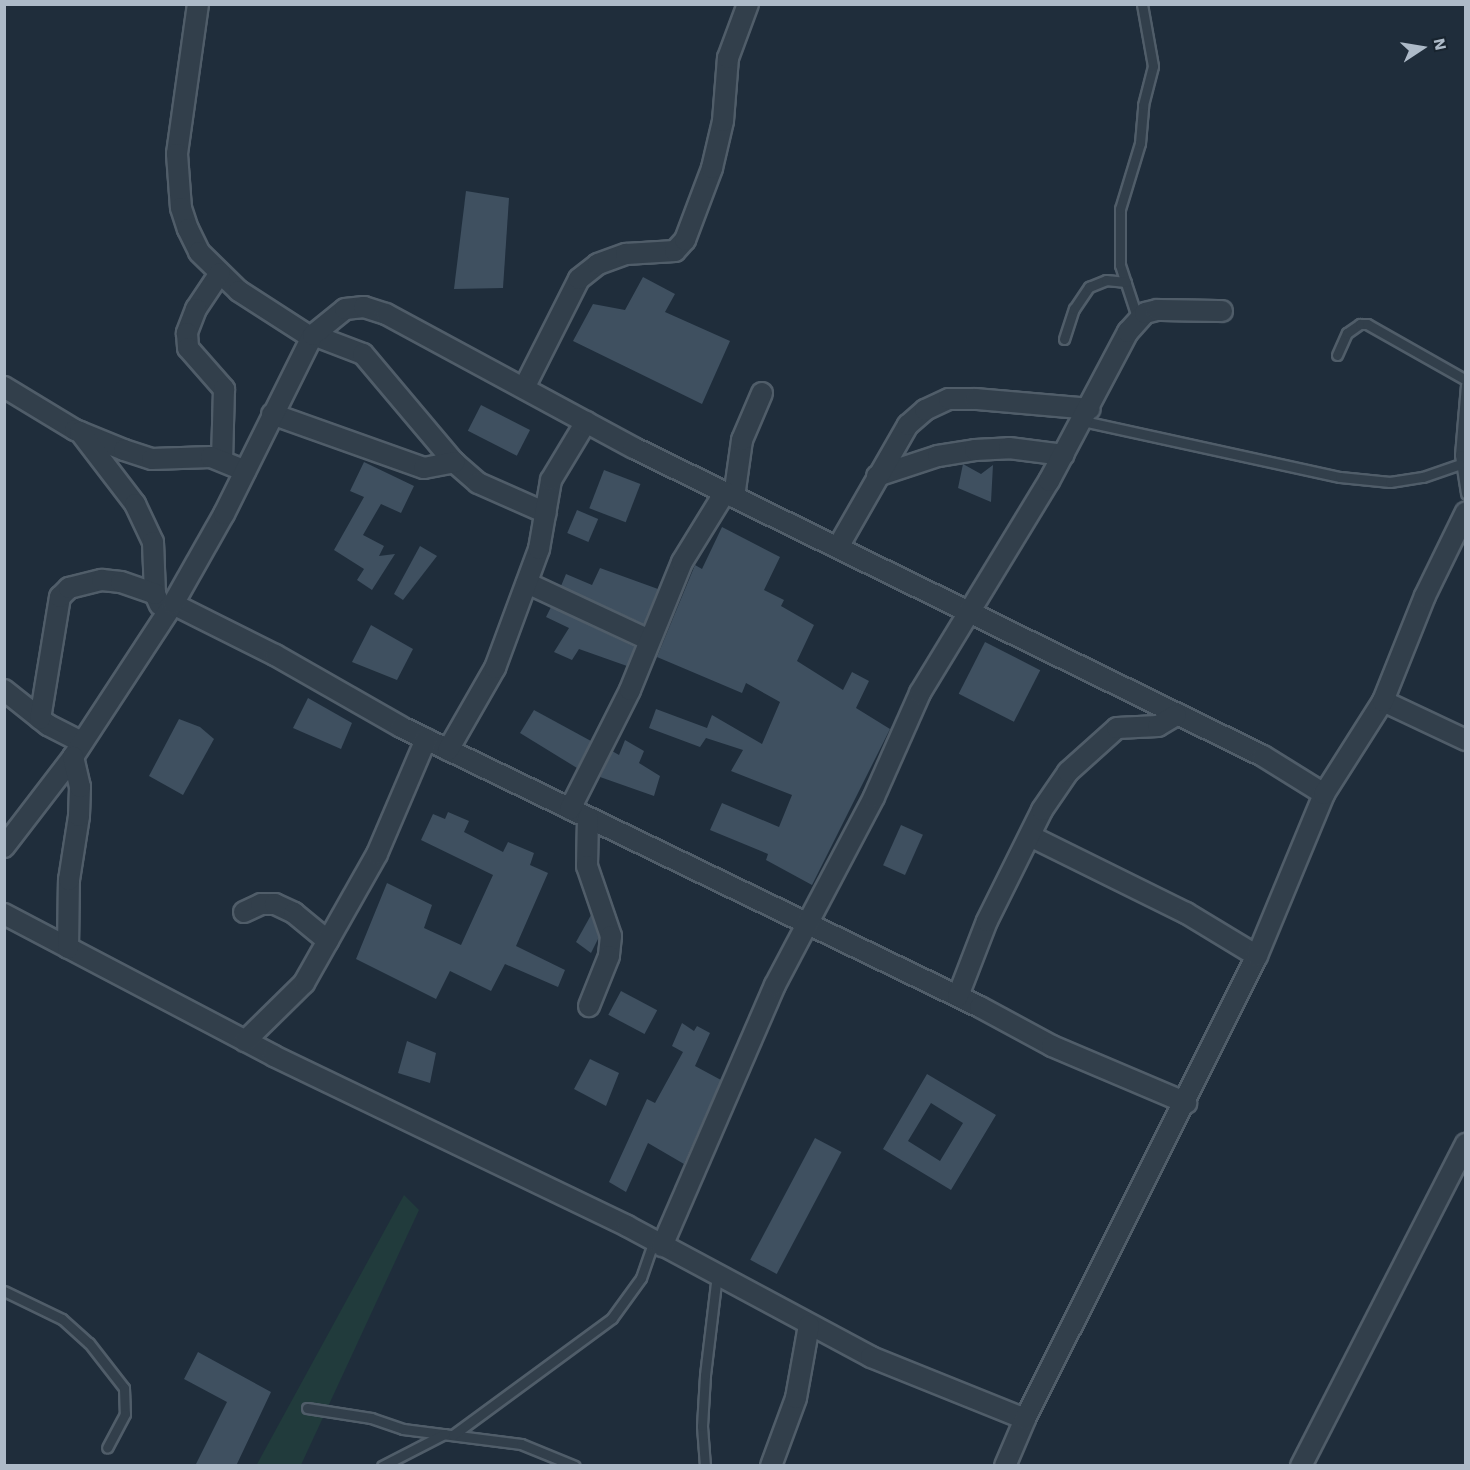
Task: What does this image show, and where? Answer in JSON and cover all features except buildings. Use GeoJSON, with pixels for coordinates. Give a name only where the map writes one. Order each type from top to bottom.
{"type":"FeatureCollection","features":[{"type":"Feature","properties":{"kind":"street"},"geometry":{"type":"LineString","coordinates":[[198,4],[180,121],[178,187],[188,229],[199,252],[239,291],[312,336],[363,354],[454,462],[478,483],[546,513]]}},
{"type":"Feature","properties":{"kind":"street"},"geometry":{"type":"LineString","coordinates":[[524,388],[579,279],[598,264],[626,254],[675,251],[685,240],[712,168],[723,121],[728,58],[748,4]]}},
{"type":"Feature","properties":{"kind":"street"},"geometry":{"type":"LineString","coordinates":[[220,273],[196,309],[188,333],[188,348],[224,389],[222,460]]}},
{"type":"Feature","properties":{"kind":"street"},"geometry":{"type":"LineString","coordinates":[[4,847],[78,750],[170,609],[245,471],[312,336],[345,309],[364,308],[386,314],[586,422],[1263,756],[1324,794]]}},
{"type":"Feature","properties":{"kind":"street"},"geometry":{"type":"LineString","coordinates":[[658,1244],[770,996],[874,797],[920,693],[973,613],[1087,415],[1138,320],[1156,310],[1222,310]]}},
{"type":"Feature","properties":{"kind":"street"},"geometry":{"type":"LineString","coordinates":[[4,387],[80,432],[152,459],[222,460],[245,471]]}},
{"type":"Feature","properties":{"kind":"street"},"geometry":{"type":"LineString","coordinates":[[589,1006],[609,956],[610,936],[587,866],[579,814],[682,562],[730,494],[742,440],[762,393]]}},
{"type":"Feature","properties":{"kind":"street"},"geometry":{"type":"LineString","coordinates":[[838,547],[908,425],[925,410],[949,399],[1008,399],[1087,415]]}},
{"type":"Feature","properties":{"kind":"street"},"geometry":{"type":"LineString","coordinates":[[272,414],[424,468],[454,462]]}},
{"type":"Feature","properties":{"kind":"street"},"geometry":{"type":"LineString","coordinates":[[448,750],[495,668],[528,583],[546,513],[551,480],[586,422]]}},
{"type":"Feature","properties":{"kind":"street"},"geometry":{"type":"LineString","coordinates":[[80,432],[135,504],[153,542],[155,594]]}},
{"type":"Feature","properties":{"kind":"street"},"geometry":{"type":"LineString","coordinates":[[877,476],[938,456],[975,450],[1009,448],[1064,455]]}},
{"type":"Feature","properties":{"kind":"street"},"geometry":{"type":"LineString","coordinates":[[1005,1466],[1025,1419],[1186,1103],[1257,956],[1324,794],[1383,701],[1425,596],[1466,512]]}},
{"type":"Feature","properties":{"kind":"street"},"geometry":{"type":"LineString","coordinates":[[40,719],[60,597],[69,588],[102,579],[155,594],[170,609],[448,750],[958,996],[1052,1046],[1186,1103]]}},
{"type":"Feature","properties":{"kind":"street"},"geometry":{"type":"LineString","coordinates":[[528,583],[649,640]]}},
{"type":"Feature","properties":{"kind":"street"},"geometry":{"type":"LineString","coordinates":[[4,690],[78,750],[80,806],[69,880],[68,948]]}},
{"type":"Feature","properties":{"kind":"street"},"geometry":{"type":"LineString","coordinates":[[1383,701],[1466,740]]}},
{"type":"Feature","properties":{"kind":"street"},"geometry":{"type":"LineString","coordinates":[[958,996],[987,921],[1030,836],[1068,772],[1095,744],[1117,728],[1158,726],[1176,715]]}},
{"type":"Feature","properties":{"kind":"street"},"geometry":{"type":"LineString","coordinates":[[245,1041],[304,983],[377,854],[426,739]]}},
{"type":"Feature","properties":{"kind":"street"},"geometry":{"type":"LineString","coordinates":[[1030,836],[1167,903],[1257,956]]}},
{"type":"Feature","properties":{"kind":"street"},"geometry":{"type":"LineString","coordinates":[[244,912],[261,904],[275,904],[294,913],[328,941]]}},
{"type":"Feature","properties":{"kind":"street"},"geometry":{"type":"LineString","coordinates":[[4,914],[245,1041],[658,1244],[871,1357],[1025,1419]]}},
{"type":"Feature","properties":{"kind":"street"},"geometry":{"type":"LineString","coordinates":[[1302,1466],[1466,1144]]}},
{"type":"Feature","properties":{"kind":"street"},"geometry":{"type":"LineString","coordinates":[[771,1466],[796,1398],[809,1325]]}},
{"type":"Feature","properties":{"kind":"lane"},"geometry":{"type":"LineString","coordinates":[[1138,320],[1120,265],[1120,209],[1140,143],[1143,105],[1153,66],[1142,4]]}},
{"type":"Feature","properties":{"kind":"lane"},"geometry":{"type":"LineString","coordinates":[[1064,339],[1074,309],[1089,287],[1106,280],[1126,282]]}},
{"type":"Feature","properties":{"kind":"lane"},"geometry":{"type":"LineString","coordinates":[[1337,355],[1347,333],[1360,324],[1367,324],[1419,357],[1466,380]]}},
{"type":"Feature","properties":{"kind":"lane"},"geometry":{"type":"LineString","coordinates":[[1466,385],[1460,464],[1466,494]]}},
{"type":"Feature","properties":{"kind":"lane"},"geometry":{"type":"LineString","coordinates":[[1087,415],[1340,477],[1390,482],[1423,477],[1460,464]]}},
{"type":"Feature","properties":{"kind":"lane"},"geometry":{"type":"LineString","coordinates":[[382,1466],[448,1434],[612,1318],[642,1278],[658,1244]]}},
{"type":"Feature","properties":{"kind":"lane"},"geometry":{"type":"LineString","coordinates":[[705,1466],[702,1426],[705,1375],[717,1275]]}},
{"type":"Feature","properties":{"kind":"lane"},"geometry":{"type":"LineString","coordinates":[[4,1291],[62,1319],[89,1343],[124,1388],[125,1414],[107,1448]]}},
{"type":"Feature","properties":{"kind":"lane"},"geometry":{"type":"LineString","coordinates":[[308,1408],[448,1434],[521,1444],[575,1466]]}},
{"type":"Feature","properties":{"kind":"green space"},"geometry":{"type":"Polygon","coordinates":[[[404,1195],[419,1210],[301,1465],[256,1466],[404,1195]]]}}]}
